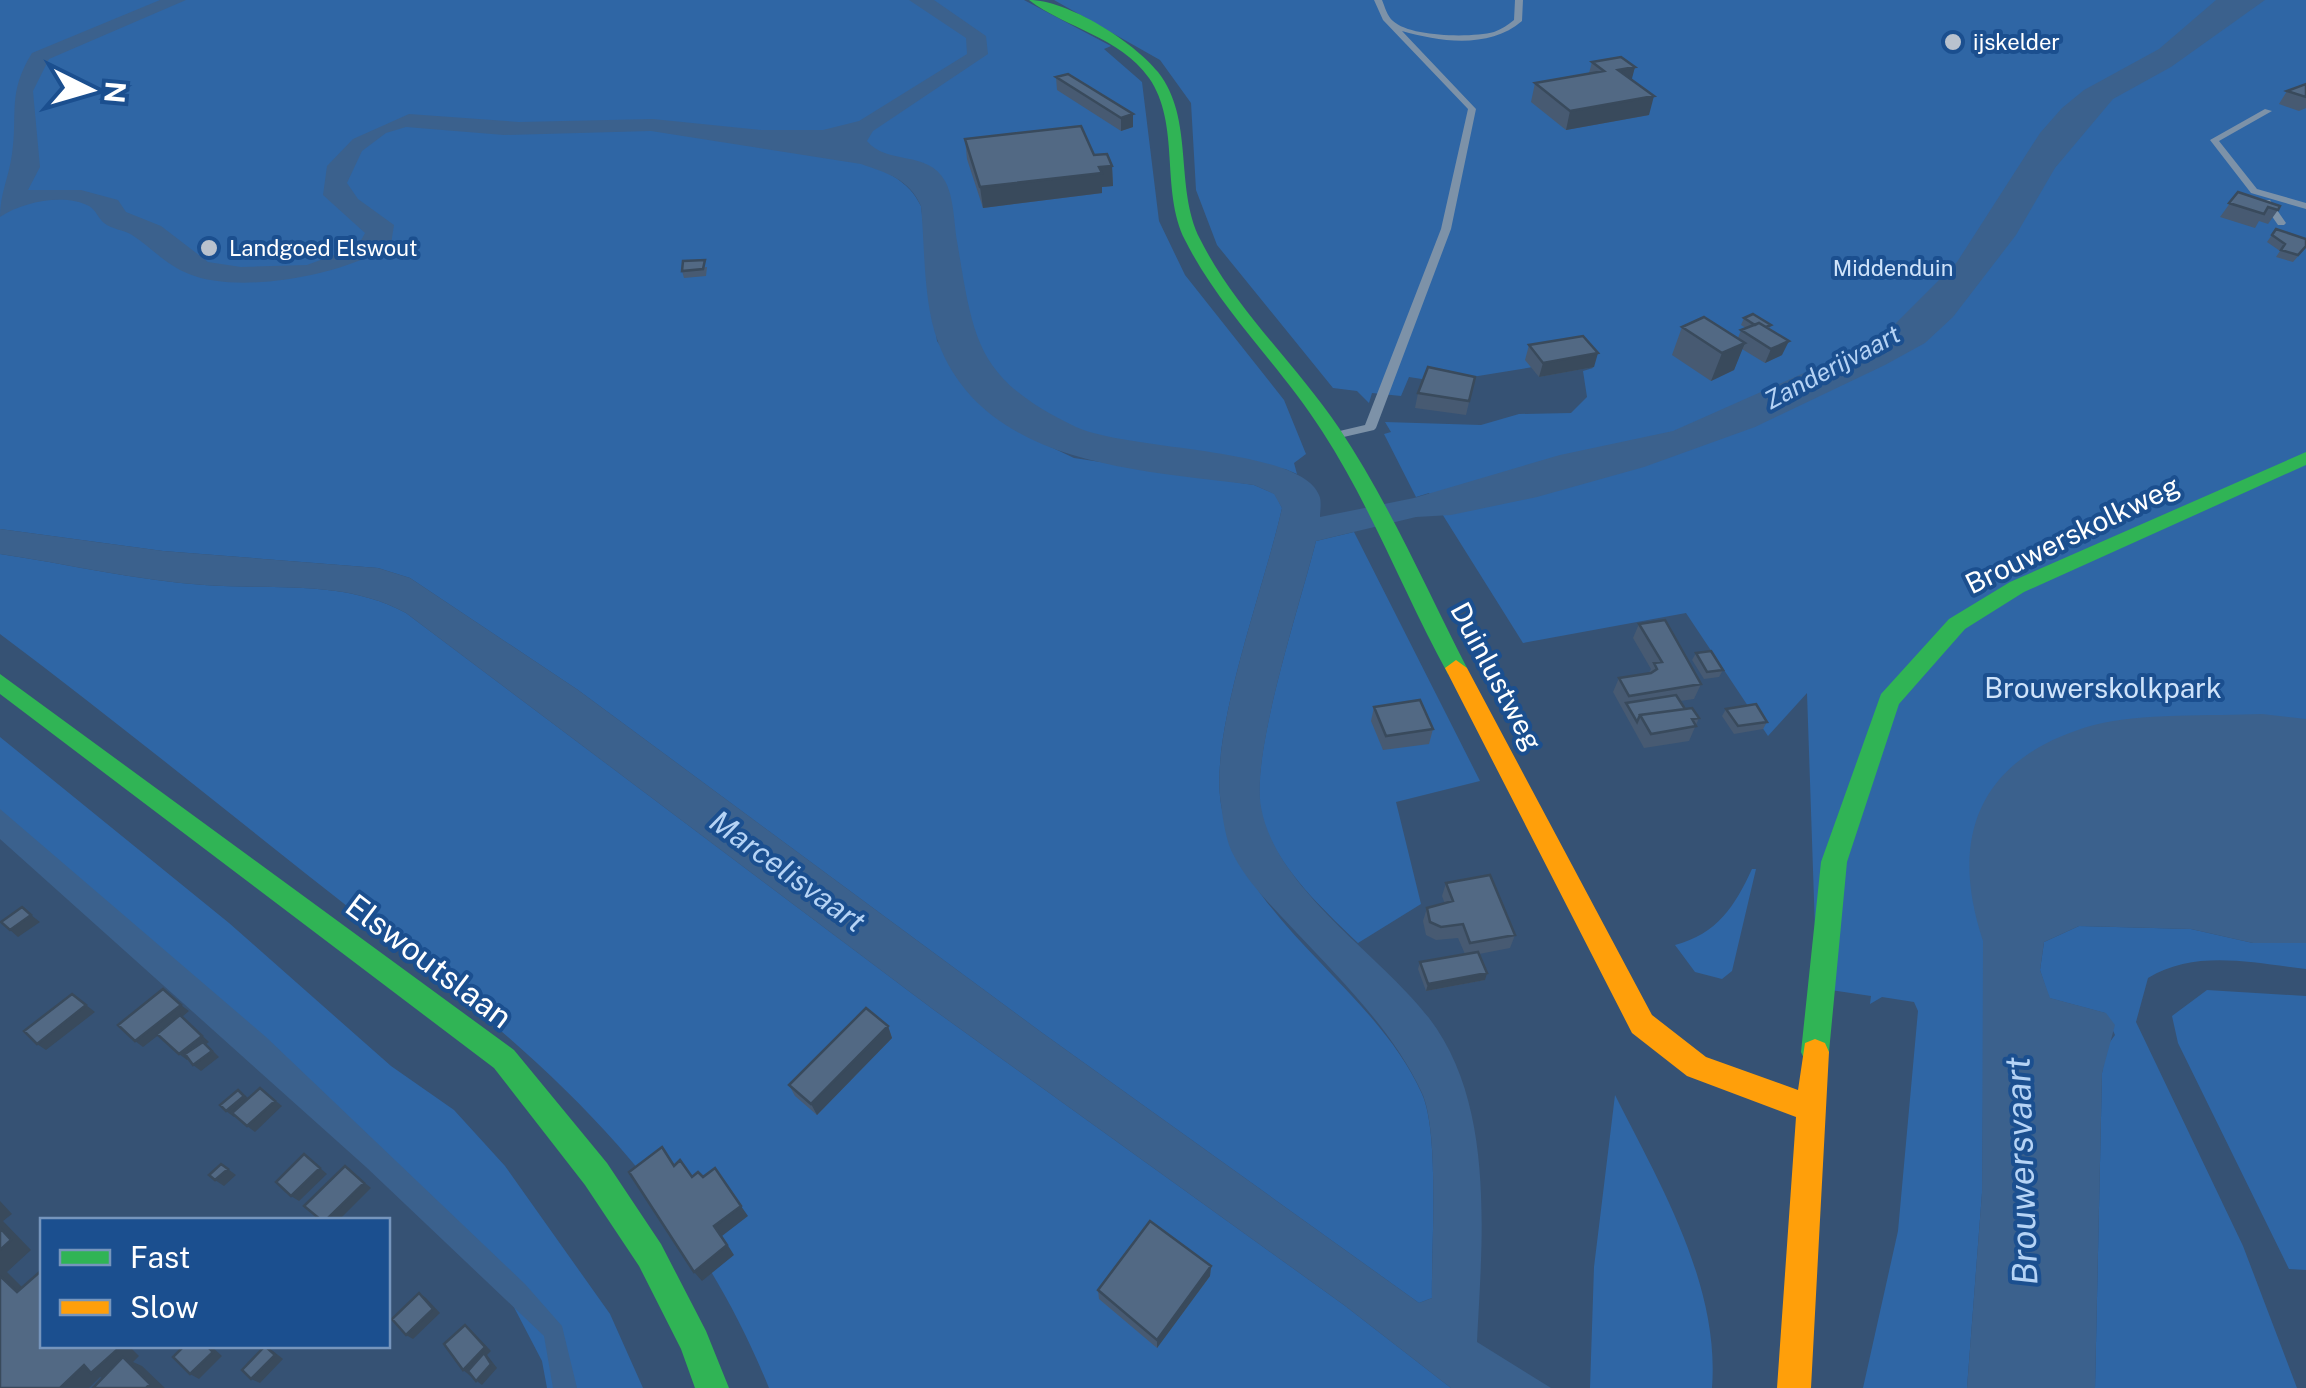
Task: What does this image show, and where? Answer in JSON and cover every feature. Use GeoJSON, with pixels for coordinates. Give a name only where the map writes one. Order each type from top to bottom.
{"type":"FeatureCollection","features":[{"type":"Feature","properties":{"kind":"street","name":"Duinlustweg"},"geometry":{"type":"LineString","coordinates":[[1035,0],[1138,55],[1160,80],[1170,121],[1173,176],[1187,230],[1219,284],[1289,368],[1335,435],[1642,1024],[1661,1048],[1718,1076],[1809,1108]]}},
{"type":"Feature","properties":{"kind":"street","name":"Brouwerskolkweg"},"geometry":{"type":"LineString","coordinates":[[1809,1108],[1834,862],[1888,700],[1957,624],[2018,587],[2306,458]]}},
{"type":"Feature","properties":{"kind":"street","name":"Elswoutslaan"},"geometry":{"type":"LineString","coordinates":[[0,682],[504,1059],[642,1236],[712,1388]]}},
{"type":"Feature","properties":{"kind":"street"},"geometry":{"type":"LineString","coordinates":[[1794,1388],[1809,1108]]}},
{"type":"Feature","properties":{"kind":"lane"},"geometry":{"type":"LineString","coordinates":[[1335,435],[1370,428],[1446,229],[1472,109],[1380,11],[1378,0]]}},
{"type":"Feature","properties":{"kind":"lane"},"geometry":{"type":"LineString","coordinates":[[1393,25],[1434,35],[1492,33],[1518,21],[1518,0]]}},
{"type":"Feature","properties":{"kind":"lane"},"geometry":{"type":"LineString","coordinates":[[2268,111],[2214,140],[2254,191],[2306,206]]}},
{"type":"Feature","properties":{"kind":"lane"},"geometry":{"type":"LineString","coordinates":[[2261,194],[2281,222]]}},
{"type":"Feature","properties":{"kind":"green space"},"geometry":{"type":"Polygon","coordinates":[[[0,0],[1024,0],[1111,46],[1104,49],[1142,82],[1159,221],[1185,275],[1284,400],[1306,454],[1294,463],[1297,474],[1285,469],[1092,451],[989,384],[963,338],[935,180],[857,152],[758,146],[872,166],[909,189],[921,206],[937,341],[991,412],[1015,430],[1074,458],[1254,485],[1275,494],[1282,508],[1223,738],[1221,804],[1233,846],[1254,883],[1280,919],[1373,1020],[1400,1055],[1422,1094],[1428,1112],[1433,1163],[1432,1298],[1419,1303],[1041,1032],[578,690],[410,578],[378,568],[163,551],[0,529],[0,0]]]}},
{"type":"Feature","properties":{"kind":"green space","name":"Middenduin"},"geometry":{"type":"Polygon","coordinates":[[[1054,0],[2306,0],[2306,903],[2074,887],[1984,1013],[1982,1193],[1967,1388],[1863,1388],[1898,1231],[1918,1011],[1914,1002],[1882,997],[1870,1004],[1871,996],[1817,988],[1807,693],[1768,736],[1686,613],[1523,643],[1429,493],[1416,497],[1384,434],[1391,432],[1385,422],[1481,425],[1519,414],[1571,413],[1587,397],[1583,371],[1593,368],[1577,349],[1529,358],[1533,367],[1441,382],[1409,377],[1401,396],[1372,393],[1369,403],[1357,391],[1333,388],[1217,245],[1196,190],[1191,103],[1160,60],[1054,0]]]}},
{"type":"Feature","properties":{"kind":"green space"},"geometry":{"type":"Polygon","coordinates":[[[1354,532],[1480,781],[1396,802],[1421,904],[1358,943],[1285,863],[1273,844],[1260,805],[1270,712],[1316,541],[1354,532]]]}},
{"type":"Feature","properties":{"kind":"green space"},"geometry":{"type":"Polygon","coordinates":[[[0,554],[178,583],[333,591],[382,602],[406,613],[934,1010],[1344,1305],[1451,1388],[769,1388],[730,1304],[684,1230],[633,1163],[576,1101],[450,988],[0,634],[0,554]]]}},
{"type":"Feature","properties":{"kind":"green space"},"geometry":{"type":"Polygon","coordinates":[[[0,737],[229,923],[391,1066],[454,1110],[505,1166],[610,1314],[643,1388],[547,1388],[542,1361],[505,1290],[0,831],[0,737]]]}},
{"type":"Feature","properties":{"kind":"green space"},"geometry":{"type":"Polygon","coordinates":[[[1752,869],[1756,869],[1732,971],[1722,979],[1695,972],[1675,945],[1702,934],[1723,917],[1752,869]]]}},
{"type":"Feature","properties":{"kind":"green space"},"geometry":{"type":"Polygon","coordinates":[[[2079,926],[2191,929],[2253,943],[2306,943],[2306,969],[2225,960],[2166,969],[2148,978],[2136,1022],[2243,1246],[2297,1388],[2095,1388],[2102,1073],[2107,1046],[2115,1035],[2105,1013],[2049,998],[2040,970],[2044,942],[2079,926]]]}},
{"type":"Feature","properties":{"kind":"green space"},"geometry":{"type":"Polygon","coordinates":[[[2207,990],[2306,996],[2306,1270],[2289,1269],[2178,1043],[2172,1016],[2207,990]]]}},
{"type":"Feature","properties":{"kind":"green space"},"geometry":{"type":"Polygon","coordinates":[[[1615,1095],[1668,1200],[1697,1273],[1712,1349],[1712,1388],[1590,1388],[1594,1267],[1615,1095]]]}},
{"type":"Feature","properties":{"kind":"water"},"geometry":{"type":"Polygon","coordinates":[[[160,0],[186,0],[49,59],[33,91],[40,167],[28,190],[81,190],[118,200],[126,212],[161,226],[208,262],[241,267],[307,265],[358,246],[365,233],[323,195],[327,166],[353,139],[409,114],[519,122],[653,119],[761,130],[823,130],[859,121],[967,54],[966,38],[909,0],[934,0],[986,36],[988,54],[873,131],[867,141],[885,153],[928,165],[945,181],[976,332],[999,374],[1018,392],[1076,427],[1133,441],[1247,459],[1305,479],[1319,495],[1320,517],[1414,498],[1560,455],[1673,431],[1842,356],[1892,327],[1957,262],[2040,133],[2062,108],[2084,90],[2159,49],[2216,0],[2265,0],[2171,67],[2113,99],[2055,168],[2016,235],[1953,317],[1925,343],[1755,427],[1644,467],[1537,497],[1451,515],[1416,517],[1316,541],[1270,714],[1260,782],[1261,807],[1270,837],[1286,865],[1332,919],[1409,994],[1451,1053],[1475,1132],[1480,1174],[1477,1342],[1551,1388],[1451,1388],[1344,1305],[934,1010],[406,613],[382,602],[333,591],[178,583],[0,554],[0,529],[163,551],[378,568],[410,578],[578,690],[1041,1032],[1419,1303],[1432,1298],[1433,1163],[1428,1111],[1422,1093],[1397,1049],[1366,1008],[1247,877],[1231,850],[1224,824],[1219,774],[1223,738],[1282,508],[1274,494],[1254,485],[1164,474],[1072,455],[1029,438],[992,415],[961,383],[938,342],[927,292],[921,206],[904,183],[861,164],[651,131],[504,135],[406,127],[386,133],[362,151],[347,183],[358,199],[394,225],[391,244],[348,265],[264,282],[236,283],[189,274],[132,235],[107,225],[79,202],[43,201],[0,217],[12,154],[16,92],[32,53],[160,0]]]}},
{"type":"Feature","properties":{"kind":"water","name":"Brouwersvaart"},"geometry":{"type":"Polygon","coordinates":[[[2262,714],[2306,719],[2306,943],[2253,943],[2191,929],[2079,926],[2044,942],[2040,970],[2050,998],[2106,1013],[2115,1025],[2102,1073],[2095,1388],[1967,1388],[1982,1193],[1983,941],[1969,866],[1973,833],[1983,804],[2000,778],[2024,757],[2056,739],[2094,725],[2154,717],[2262,714]]]}},
{"type":"Feature","properties":{"kind":"water"},"geometry":{"type":"Polygon","coordinates":[[[0,809],[266,1037],[525,1284],[562,1326],[577,1388],[553,1388],[544,1336],[366,1167],[0,839],[0,809]]]}},
{"type":"Feature","properties":{"kind":"building"},"geometry":{"type":"Polygon","coordinates":[[[1621,57],[1635,67],[1618,70],[1654,96],[1570,111],[1535,83],[1604,71],[1592,62],[1621,57]]]}},
{"type":"Feature","properties":{"kind":"building"},"geometry":{"type":"Polygon","coordinates":[[[1068,74],[1133,114],[1121,118],[1056,77],[1068,74]]]}},
{"type":"Feature","properties":{"kind":"building"},"geometry":{"type":"Polygon","coordinates":[[[2306,84],[2306,97],[2287,91],[2306,84]]]}},
{"type":"Feature","properties":{"kind":"building"},"geometry":{"type":"Polygon","coordinates":[[[1081,126],[1094,155],[1107,154],[1112,166],[1099,167],[1102,173],[980,187],[965,139],[1081,126]]]}},
{"type":"Feature","properties":{"kind":"building"},"geometry":{"type":"Polygon","coordinates":[[[2238,192],[2280,206],[2278,210],[2268,207],[2264,214],[2229,203],[2238,192]]]}},
{"type":"Feature","properties":{"kind":"building"},"geometry":{"type":"Polygon","coordinates":[[[2276,229],[2306,239],[2306,246],[2298,255],[2281,250],[2285,244],[2272,235],[2276,229]]]}},
{"type":"Feature","properties":{"kind":"building"},"geometry":{"type":"Polygon","coordinates":[[[705,260],[703,269],[682,271],[683,261],[705,260]]]}},
{"type":"Feature","properties":{"kind":"building"},"geometry":{"type":"Polygon","coordinates":[[[1753,314],[1771,325],[1755,325],[1744,318],[1753,314]]]}},
{"type":"Feature","properties":{"kind":"building"},"geometry":{"type":"Polygon","coordinates":[[[1704,317],[1745,343],[1722,353],[1682,327],[1704,317]]]}},
{"type":"Feature","properties":{"kind":"building"},"geometry":{"type":"Polygon","coordinates":[[[1759,323],[1789,341],[1771,349],[1741,330],[1759,323]]]}},
{"type":"Feature","properties":{"kind":"building"},"geometry":{"type":"Polygon","coordinates":[[[1583,336],[1598,353],[1543,363],[1529,345],[1583,336]]]}},
{"type":"Feature","properties":{"kind":"building"},"geometry":{"type":"Polygon","coordinates":[[[1428,367],[1475,377],[1469,401],[1418,393],[1428,367]]]}},
{"type":"Feature","properties":{"kind":"building"},"geometry":{"type":"Polygon","coordinates":[[[1665,620],[1701,684],[1629,696],[1619,678],[1651,673],[1657,669],[1654,663],[1662,662],[1639,624],[1665,620]]]}},
{"type":"Feature","properties":{"kind":"building"},"geometry":{"type":"Polygon","coordinates":[[[1711,651],[1723,670],[1707,672],[1696,653],[1711,651]]]}},
{"type":"Feature","properties":{"kind":"building"},"geometry":{"type":"Polygon","coordinates":[[[1676,695],[1685,709],[1640,715],[1637,722],[1626,703],[1676,695]]]}},
{"type":"Feature","properties":{"kind":"building"},"geometry":{"type":"Polygon","coordinates":[[[1420,700],[1433,729],[1386,736],[1374,707],[1420,700]]]}},
{"type":"Feature","properties":{"kind":"building"},"geometry":{"type":"Polygon","coordinates":[[[1756,704],[1767,722],[1738,726],[1726,709],[1756,704]]]}},
{"type":"Feature","properties":{"kind":"building"},"geometry":{"type":"Polygon","coordinates":[[[1692,708],[1699,718],[1692,719],[1696,726],[1651,734],[1640,715],[1692,708]]]}},
{"type":"Feature","properties":{"kind":"building"},"geometry":{"type":"Polygon","coordinates":[[[1490,875],[1515,935],[1470,943],[1463,924],[1441,927],[1430,922],[1427,908],[1453,901],[1446,883],[1490,875]]]}},
{"type":"Feature","properties":{"kind":"building"},"geometry":{"type":"Polygon","coordinates":[[[22,907],[31,915],[10,930],[1,922],[22,907]]]}},
{"type":"Feature","properties":{"kind":"building"},"geometry":{"type":"Polygon","coordinates":[[[1478,952],[1487,973],[1428,984],[1420,962],[1478,952]]]}},
{"type":"Feature","properties":{"kind":"building"},"geometry":{"type":"Polygon","coordinates":[[[163,989],[181,1005],[135,1041],[118,1025],[163,989]]]}},
{"type":"Feature","properties":{"kind":"building"},"geometry":{"type":"Polygon","coordinates":[[[72,994],[86,1005],[37,1044],[24,1031],[72,994]]]}},
{"type":"Feature","properties":{"kind":"building"},"geometry":{"type":"Polygon","coordinates":[[[866,1008],[888,1026],[811,1104],[789,1085],[866,1008]]]}},
{"type":"Feature","properties":{"kind":"building"},"geometry":{"type":"Polygon","coordinates":[[[180,1015],[202,1036],[179,1054],[157,1034],[180,1015]]]}},
{"type":"Feature","properties":{"kind":"building"},"geometry":{"type":"Polygon","coordinates":[[[203,1042],[212,1051],[193,1065],[185,1054],[203,1042]]]}},
{"type":"Feature","properties":{"kind":"building"},"geometry":{"type":"Polygon","coordinates":[[[260,1088],[275,1101],[247,1126],[232,1113],[260,1088]]]}},
{"type":"Feature","properties":{"kind":"building"},"geometry":{"type":"Polygon","coordinates":[[[238,1090],[244,1096],[226,1111],[220,1105],[238,1090]]]}},
{"type":"Feature","properties":{"kind":"building"},"geometry":{"type":"Polygon","coordinates":[[[662,1147],[674,1166],[680,1160],[692,1177],[698,1172],[703,1177],[715,1168],[741,1206],[714,1226],[727,1245],[694,1272],[629,1172],[662,1147]]]}},
{"type":"Feature","properties":{"kind":"building"},"geometry":{"type":"Polygon","coordinates":[[[304,1154],[320,1168],[291,1196],[276,1182],[304,1154]]]}},
{"type":"Feature","properties":{"kind":"building"},"geometry":{"type":"Polygon","coordinates":[[[221,1164],[228,1169],[215,1180],[209,1175],[221,1164]]]}},
{"type":"Feature","properties":{"kind":"building"},"geometry":{"type":"Polygon","coordinates":[[[345,1166],[364,1183],[328,1218],[319,1218],[304,1206],[345,1166]]]}},
{"type":"Feature","properties":{"kind":"building"},"geometry":{"type":"Polygon","coordinates":[[[1150,1221],[1211,1266],[1157,1340],[1098,1290],[1150,1221]]]}},
{"type":"Feature","properties":{"kind":"building"},"geometry":{"type":"Polygon","coordinates":[[[0,1228],[11,1240],[0,1250],[0,1228]]]}},
{"type":"Feature","properties":{"kind":"building"},"geometry":{"type":"Polygon","coordinates":[[[40,1272],[40,1348],[119,1348],[91,1373],[84,1365],[60,1388],[0,1388],[0,1276],[17,1292],[40,1272]]]}},
{"type":"Feature","properties":{"kind":"building"},"geometry":{"type":"Polygon","coordinates":[[[419,1293],[433,1309],[406,1335],[392,1319],[419,1293]]]}},
{"type":"Feature","properties":{"kind":"building"},"geometry":{"type":"Polygon","coordinates":[[[465,1325],[485,1347],[463,1370],[444,1344],[465,1325]]]}},
{"type":"Feature","properties":{"kind":"building"},"geometry":{"type":"Polygon","coordinates":[[[182,1348],[209,1348],[213,1352],[190,1374],[173,1357],[182,1348]]]}},
{"type":"Feature","properties":{"kind":"building"},"geometry":{"type":"Polygon","coordinates":[[[263,1348],[275,1355],[251,1379],[242,1370],[263,1348]]]}},
{"type":"Feature","properties":{"kind":"building"},"geometry":{"type":"Polygon","coordinates":[[[484,1353],[491,1364],[476,1381],[468,1371],[484,1353]]]}},
{"type":"Feature","properties":{"kind":"building"},"geometry":{"type":"Polygon","coordinates":[[[123,1357],[150,1384],[146,1388],[93,1388],[123,1357]]]}},
{"type":"Feature","properties":{"kind":"traffic: fast"},"geometry":{"type":"LineString","coordinates":[[1035,0],[1115,41],[1155,77],[1170,113],[1179,197],[1191,237],[1241,313],[1333,433],[1382,519],[1456,668]]}},
{"type":"Feature","properties":{"kind":"traffic: fast"},"geometry":{"type":"LineString","coordinates":[[1815,1052],[1834,862],[1889,700],[1957,624],[2017,587],[2306,458]]}},
{"type":"Feature","properties":{"kind":"traffic: fast"},"geometry":{"type":"LineString","coordinates":[[0,682],[504,1059],[596,1174],[650,1255],[695,1342],[712,1388]]}},
{"type":"Feature","properties":{"kind":"traffic: slow"},"geometry":{"type":"LineString","coordinates":[[1456,668],[1642,1024],[1697,1067],[1809,1108]]}},
{"type":"Feature","properties":{"kind":"traffic: slow"},"geometry":{"type":"LineString","coordinates":[[1794,1388],[1815,1052]]}},
{"type":"Feature","properties":{"kind":"place","name":"ijskelder"},"geometry":{"type":"Point","coordinates":[1953,42]}},
{"type":"Feature","properties":{"kind":"place","name":"Landgoed Elswout"},"geometry":{"type":"Point","coordinates":[209,248]}},
{"type":"Feature","properties":{"kind":"water label","name":"Zanderijvaart"},"geometry":{"type":"Point","coordinates":[1832,367]}},
{"type":"Feature","properties":{"kind":"water label","name":"Marcelisvaart"},"geometry":{"type":"Point","coordinates":[788,871]}},
{"type":"Feature","properties":{"kind":"park label","name":"Brouwerskolkpark"},"geometry":{"type":"Point","coordinates":[2103,687]}}]}
